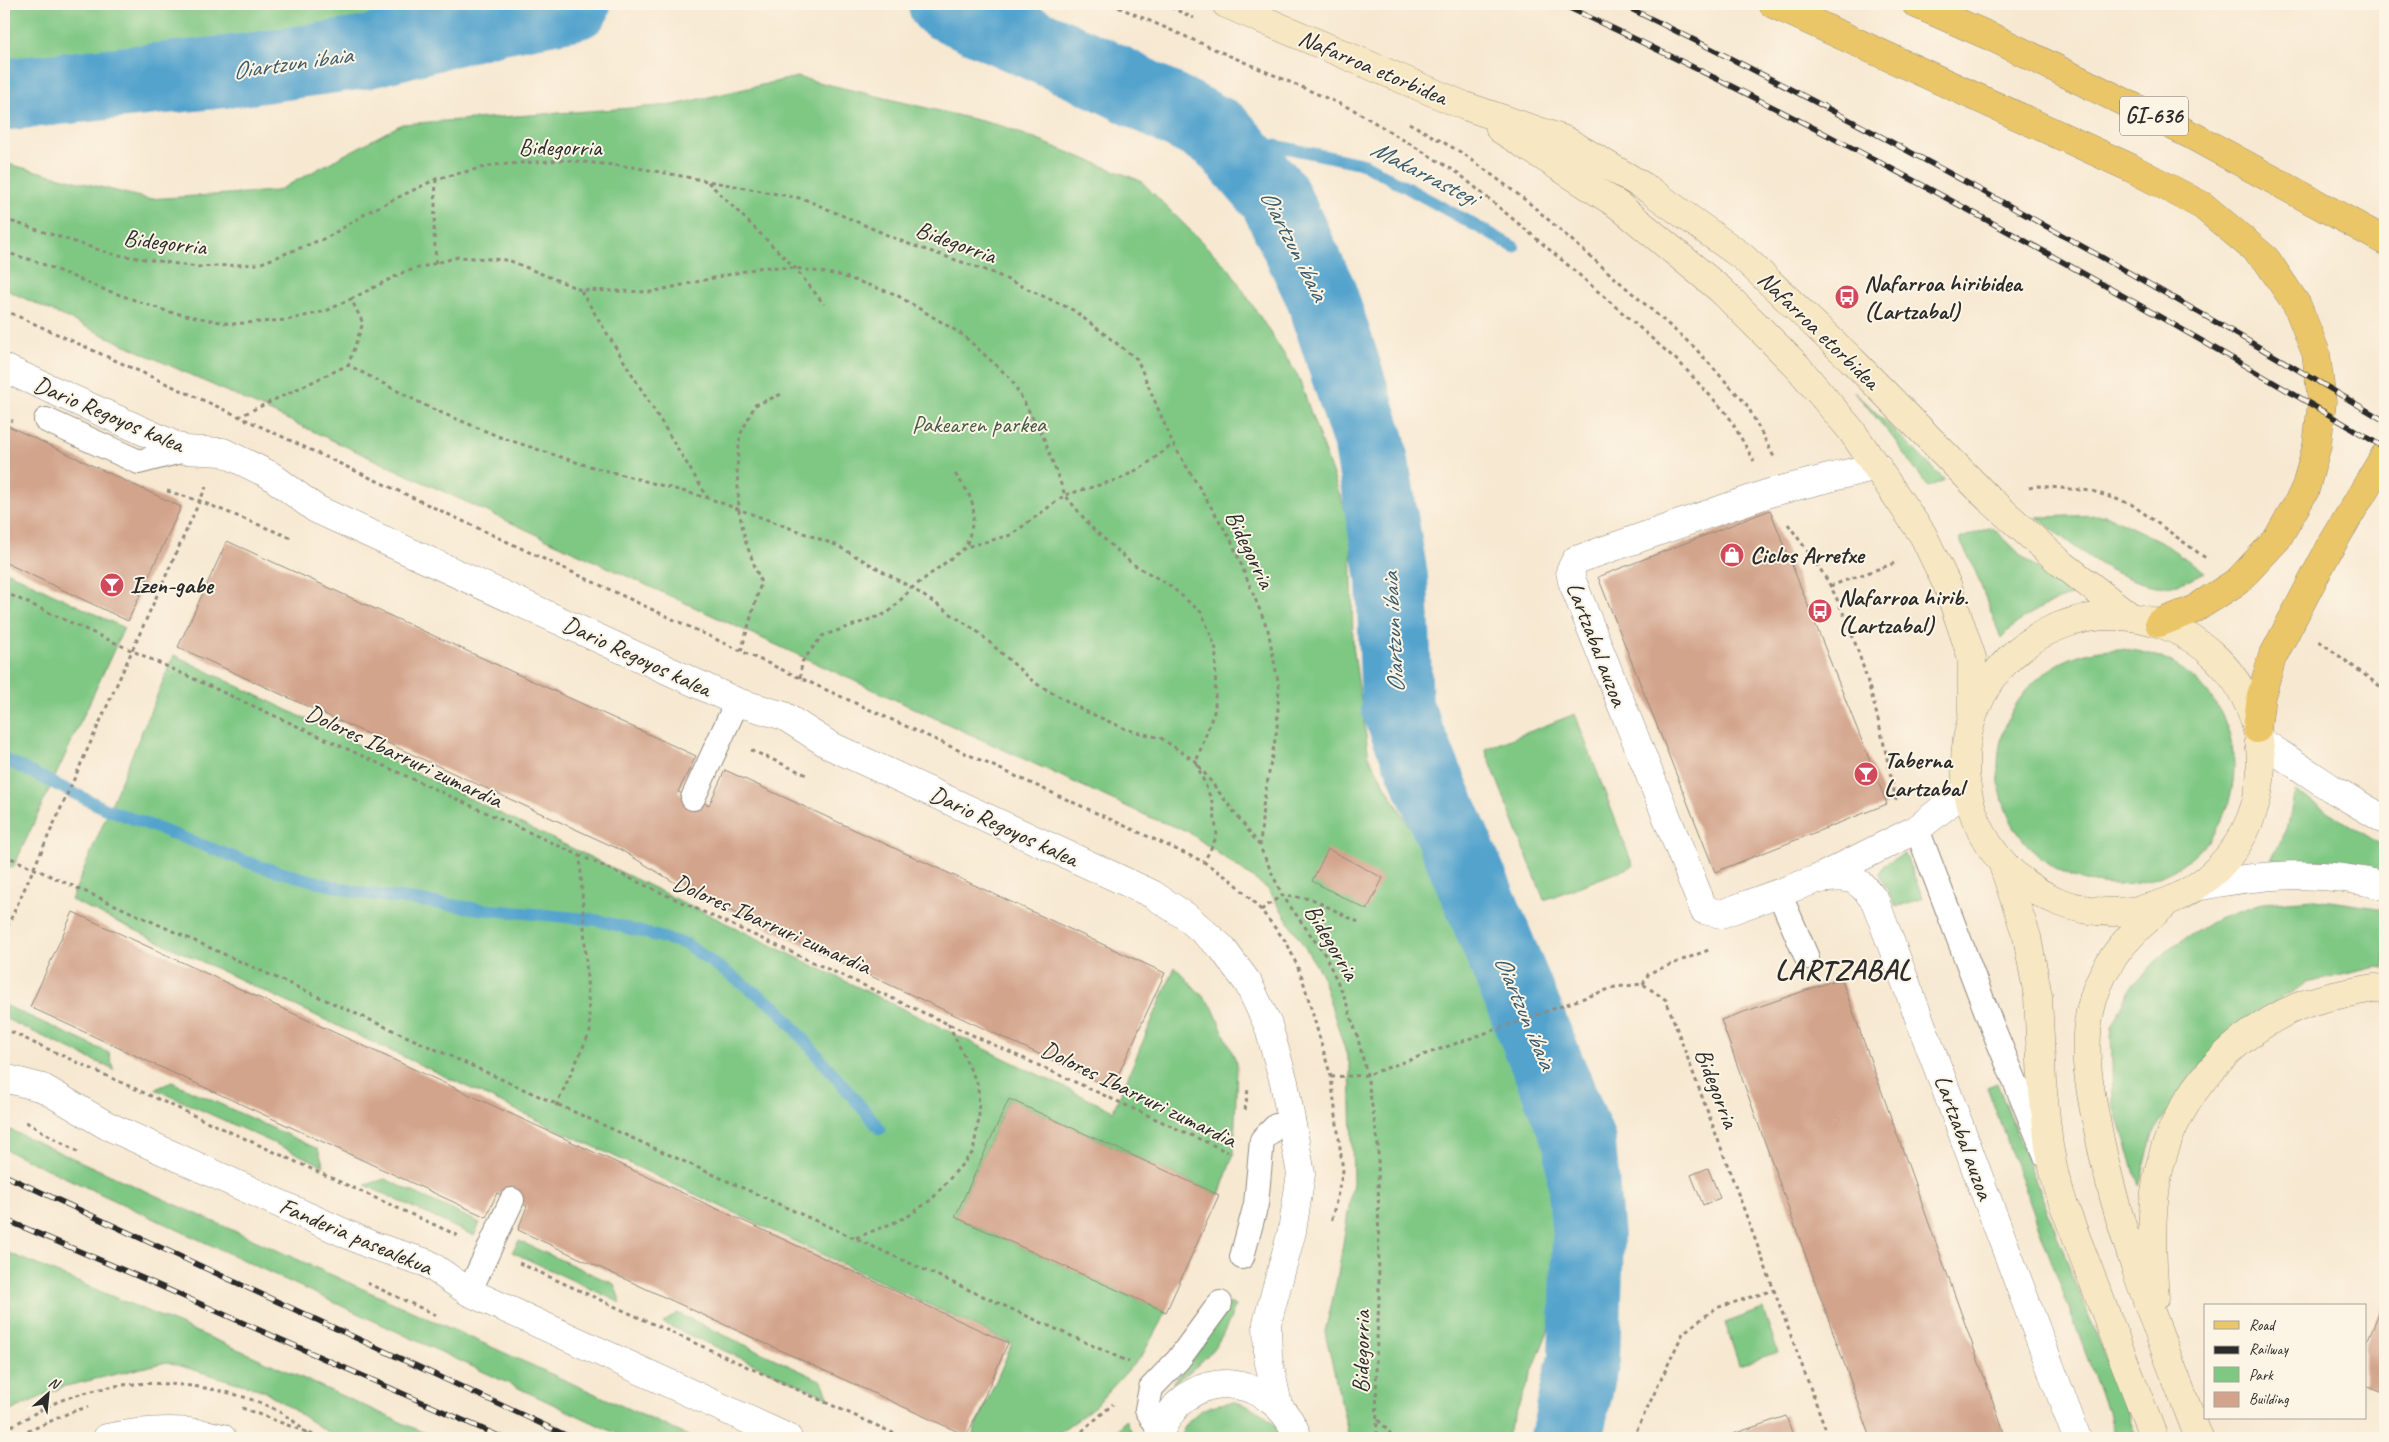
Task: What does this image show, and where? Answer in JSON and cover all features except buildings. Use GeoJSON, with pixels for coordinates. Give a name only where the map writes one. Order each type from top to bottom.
{"type":"FeatureCollection","features":[{"type":"Feature","properties":{"kind":"main road","name":"Nafarroa etorbidea"},"geometry":{"type":"LineString","coordinates":[[1226,4],[1465,106],[1564,140],[1648,189],[1743,257],[1852,360],[1990,499],[2061,563],[2131,617]]}},
{"type":"Feature","properties":{"kind":"main road"},"geometry":{"type":"LineString","coordinates":[[1773,4],[2131,168],[2203,206],[2266,259],[2297,305],[2316,353],[2322,402],[2317,445],[2305,490],[2276,540],[2238,581],[2193,610],[2159,623]]}},
{"type":"Feature","properties":{"kind":"main road","name":"GI-636"},"geometry":{"type":"LineString","coordinates":[[1916,4],[1996,39],[2193,136],[2385,241]]}},
{"type":"Feature","properties":{"kind":"main road","name":"Nafarroa etorbidea"},"geometry":{"type":"LineString","coordinates":[[1465,106],[1618,205],[1721,290],[1797,366],[1851,430],[1923,535],[1948,587],[1972,658],[1972,717]]}},
{"type":"Feature","properties":{"kind":"main road"},"geometry":{"type":"LineString","coordinates":[[2258,735],[2247,701],[2232,675],[2211,653],[2192,640],[2159,623],[2131,617],[2105,616],[2080,620],[2056,627],[2034,639],[2014,654],[1996,672],[1982,694],[1972,717],[1965,753],[1966,789],[1974,816],[1986,840],[2002,863],[2024,883],[2050,899],[2079,908],[2109,913],[2139,910],[2167,902],[2196,887],[2213,874],[2240,842],[2249,823],[2260,782],[2258,735],[2262,696],[2272,658],[2328,551],[2385,455]]}},
{"type":"Feature","properties":{"kind":"main road"},"geometry":{"type":"LineString","coordinates":[[2002,863],[2027,936],[2038,996],[2042,1082],[2055,1177],[2154,1438]]}},
{"type":"Feature","properties":{"kind":"main road"},"geometry":{"type":"LineString","coordinates":[[2167,902],[2129,936],[2114,955],[2102,975],[2093,998],[2086,1046],[2095,1118],[2107,1173],[2130,1256],[2198,1438]]}},
{"type":"Feature","properties":{"kind":"main road"},"geometry":{"type":"LineString","coordinates":[[2165,1350],[2155,1299],[2152,1256],[2157,1179],[2179,1116],[2195,1089],[2215,1064],[2235,1045],[2268,1022],[2297,1007],[2332,997],[2374,988],[2385,989]]}},
{"type":"Feature","properties":{"kind":"street","name":"Dario Regoyos kalea"},"geometry":{"type":"LineString","coordinates":[[4,368],[185,450],[223,452],[270,475],[316,509],[737,702],[784,716],[830,746],[1152,894],[1187,916],[1222,948],[1248,983],[1268,1025],[1293,1124],[1301,1174],[1292,1231],[1267,1323],[1268,1358],[1278,1405]]}},
{"type":"Feature","properties":{"kind":"street","name":"Lartzabal auzoa"},"geometry":{"type":"LineString","coordinates":[[1877,466],[1780,490],[1576,560],[1570,571],[1608,674],[1704,910],[1721,914],[1817,879],[1917,830],[1966,789]]}},
{"type":"Feature","properties":{"kind":"street"},"geometry":{"type":"LineString","coordinates":[[2258,735],[2331,788],[2385,820]]}},
{"type":"Feature","properties":{"kind":"street"},"geometry":{"type":"LineString","coordinates":[[2196,887],[2241,878],[2287,874],[2334,876],[2385,886]]}},
{"type":"Feature","properties":{"kind":"street","name":"Lartzabal auzoa"},"geometry":{"type":"LineString","coordinates":[[1817,879],[1840,876],[1862,883],[1875,902],[2077,1438]]}},
{"type":"Feature","properties":{"kind":"street","name":"Fanderia pasealekua"},"geometry":{"type":"LineString","coordinates":[[4,1078],[43,1088],[106,1125],[371,1245],[427,1263],[470,1292],[788,1438]]}},
{"type":"Feature","properties":{"kind":"street"},"geometry":{"type":"LineString","coordinates":[[1159,1435],[1170,1414],[1183,1399],[1202,1389],[1215,1386],[1242,1386],[1262,1393],[1278,1405],[1290,1420],[1298,1438]]}},
{"type":"Feature","properties":{"kind":"street"},"geometry":{"type":"LineString","coordinates":[[107,1438],[129,1434],[186,1431],[222,1438]]}},
{"type":"Feature","properties":{"kind":"lane"},"geometry":{"type":"LineString","coordinates":[[46,420],[139,462],[185,450]]}},
{"type":"Feature","properties":{"kind":"lane"},"geometry":{"type":"LineString","coordinates":[[692,798],[737,702]]}},
{"type":"Feature","properties":{"kind":"lane"},"geometry":{"type":"LineString","coordinates":[[1917,830],[1992,1026],[2055,1177]]}},
{"type":"Feature","properties":{"kind":"lane"},"geometry":{"type":"LineString","coordinates":[[1779,893],[1807,958]]}},
{"type":"Feature","properties":{"kind":"lane"},"geometry":{"type":"LineString","coordinates":[[1242,1257],[1256,1204],[1262,1140],[1276,1126],[1293,1124]]}},
{"type":"Feature","properties":{"kind":"lane"},"geometry":{"type":"LineString","coordinates":[[470,1292],[512,1200]]}},
{"type":"Feature","properties":{"kind":"lane"},"geometry":{"type":"LineString","coordinates":[[1159,1435],[1146,1410],[1151,1388],[1178,1360],[1220,1303]]}},
{"type":"Feature","properties":{"kind":"path"},"geometry":{"type":"LineString","coordinates":[[1112,4],[1354,110],[1458,173],[1569,266],[1680,363],[1728,415],[1780,490]]}},
{"type":"Feature","properties":{"kind":"path"},"geometry":{"type":"LineString","coordinates":[[1163,4],[1199,20]]}},
{"type":"Feature","properties":{"kind":"path"},"geometry":{"type":"LineString","coordinates":[[1405,120],[1464,154],[1528,202],[1694,347],[1747,405],[1780,490],[1830,586],[1851,634],[1878,713],[1896,806]]}},
{"type":"Feature","properties":{"kind":"path","name":"Bidegorria"},"geometry":{"type":"LineString","coordinates":[[4,218],[112,254],[197,267],[259,264],[328,238],[370,211],[436,179],[494,165],[564,160],[633,166],[804,199],[906,242],[991,272],[1074,310],[1137,359],[1173,444],[1230,540],[1268,630],[1279,686],[1277,728],[1263,806],[1260,847],[1282,894],[1325,955],[1344,996],[1357,1035],[1367,1075],[1378,1143],[1380,1299],[1376,1361],[1377,1438]]}},
{"type":"Feature","properties":{"kind":"path"},"geometry":{"type":"LineString","coordinates":[[436,179],[434,231],[436,264]]}},
{"type":"Feature","properties":{"kind":"path"},"geometry":{"type":"LineString","coordinates":[[708,181],[795,268],[824,304]]}},
{"type":"Feature","properties":{"kind":"path"},"geometry":{"type":"LineString","coordinates":[[4,252],[35,261],[102,289],[169,312],[231,324],[287,320],[326,311],[404,272],[458,257],[508,260],[581,290],[651,292],[762,267],[795,268],[839,275],[895,294],[963,335],[1011,379],[1043,436],[1065,495],[1091,528],[1131,563],[1169,585],[1202,613],[1216,650],[1215,709],[1196,762],[1214,804],[1217,836],[1204,862]]}},
{"type":"Feature","properties":{"kind":"path"},"geometry":{"type":"LineString","coordinates":[[581,290],[708,498]]}},
{"type":"Feature","properties":{"kind":"path"},"geometry":{"type":"LineString","coordinates":[[4,934],[238,416],[348,365],[364,324],[351,299]]}},
{"type":"Feature","properties":{"kind":"path"},"geometry":{"type":"LineString","coordinates":[[4,310],[238,416],[741,651],[1204,862],[1235,883],[1261,910],[1287,943],[1302,977],[1331,1077],[1367,1075]]}},
{"type":"Feature","properties":{"kind":"path"},"geometry":{"type":"LineString","coordinates":[[348,365],[430,408],[500,436],[582,464],[708,498],[836,545],[912,588],[978,632],[1035,683],[1094,715],[1128,730],[1161,738],[1196,762],[1260,847]]}},
{"type":"Feature","properties":{"kind":"path"},"geometry":{"type":"LineString","coordinates":[[741,651],[761,583],[746,543],[739,510],[737,467],[740,435],[755,405],[782,394]]}},
{"type":"Feature","properties":{"kind":"path"},"geometry":{"type":"LineString","coordinates":[[4,424],[6,418]]}},
{"type":"Feature","properties":{"kind":"path"},"geometry":{"type":"LineString","coordinates":[[800,678],[802,662],[822,636],[888,612],[912,588],[966,547],[1011,534],[1065,495],[1120,479],[1144,466],[1173,444]]}},
{"type":"Feature","properties":{"kind":"path"},"geometry":{"type":"LineString","coordinates":[[955,474],[971,496],[974,521],[966,547]]}},
{"type":"Feature","properties":{"kind":"path"},"geometry":{"type":"LineString","coordinates":[[200,501],[296,540]]}},
{"type":"Feature","properties":{"kind":"path","name":"Dolores Ibarruri zumardia"},"geometry":{"type":"LineString","coordinates":[[4,592],[1230,1153]]}},
{"type":"Feature","properties":{"kind":"path"},"geometry":{"type":"LineString","coordinates":[[722,736],[810,777]]}},
{"type":"Feature","properties":{"kind":"path"},"geometry":{"type":"LineString","coordinates":[[4,855],[556,1106],[1137,1366]]}},
{"type":"Feature","properties":{"kind":"path"},"geometry":{"type":"LineString","coordinates":[[556,1106],[590,1032],[580,856]]}},
{"type":"Feature","properties":{"kind":"path"},"geometry":{"type":"LineString","coordinates":[[1261,910],[1282,894],[1312,899],[1358,922]]}},
{"type":"Feature","properties":{"kind":"path","name":"Bidegorria"},"geometry":{"type":"LineString","coordinates":[[1367,1075],[1615,987],[1643,984],[1666,1000],[1829,1438]]}},
{"type":"Feature","properties":{"kind":"path"},"geometry":{"type":"LineString","coordinates":[[855,1239],[907,1217],[932,1199],[973,1152],[980,1118],[978,1085],[948,1023]]}},
{"type":"Feature","properties":{"kind":"path"},"geometry":{"type":"LineString","coordinates":[[4,1028],[39,1045],[35,1052]]}},
{"type":"Feature","properties":{"kind":"path"},"geometry":{"type":"LineString","coordinates":[[1633,1438],[1682,1334],[1716,1308],[1774,1290]]}},
{"type":"Feature","properties":{"kind":"path"},"geometry":{"type":"LineString","coordinates":[[1065,1438],[1080,1433],[1116,1401]]}},
{"type":"Feature","properties":{"kind":"path","name":"Bidegorria"},"geometry":{"type":"LineString","coordinates":[[1378,1420],[1389,1431],[1392,1438]]}},
{"type":"Feature","properties":{"kind":"path"},"geometry":{"type":"LineString","coordinates":[[300,1438],[305,1432],[309,1438]]}},
{"type":"Feature","properties":{"kind":"path"},"geometry":{"type":"LineString","coordinates":[[1080,1433],[1082,1438]]}},
{"type":"Feature","properties":{"kind":"green space"},"geometry":{"type":"Polygon","coordinates":[[[4,4],[449,4],[357,27],[160,70],[4,76],[4,4]]]}},
{"type":"Feature","properties":{"kind":"green space","name":"Pakearen parkea"},"geometry":{"type":"Polygon","coordinates":[[[797,77],[1002,126],[1141,181],[1230,270],[1298,376],[1351,527],[1353,646],[1369,757],[1438,876],[1486,978],[1544,1131],[1563,1293],[1506,1438],[1347,1438],[1348,1433],[1325,1332],[1337,1280],[1353,1182],[1350,1066],[1321,973],[1268,889],[1187,831],[1154,819],[4,289],[4,163],[148,199],[277,191],[402,124],[674,105],[797,77]]]}},
{"type":"Feature","properties":{"kind":"green space"},"geometry":{"type":"Polygon","coordinates":[[[1854,391],[1945,480],[1928,487],[1894,439],[1854,391]]]}},
{"type":"Feature","properties":{"kind":"green space"},"geometry":{"type":"Polygon","coordinates":[[[2106,515],[2160,541],[2205,572],[2169,586],[2157,586],[2141,582],[2108,569],[2078,549],[2037,517],[2106,515]]]}},
{"type":"Feature","properties":{"kind":"green space"},"geometry":{"type":"Polygon","coordinates":[[[1992,527],[2023,557],[2072,595],[2034,612],[2017,623],[2001,638],[1974,568],[1959,539],[1992,527]]]}},
{"type":"Feature","properties":{"kind":"green space"},"geometry":{"type":"Polygon","coordinates":[[[4,570],[124,628],[13,868],[4,864],[4,570]]]}},
{"type":"Feature","properties":{"kind":"green space"},"geometry":{"type":"Polygon","coordinates":[[[2104,649],[2128,649],[2150,654],[2172,663],[2200,683],[2214,701],[2225,722],[2232,744],[2234,767],[2232,790],[2225,812],[2214,833],[2200,851],[2172,871],[2150,880],[2128,885],[2104,885],[2082,880],[2060,871],[2032,851],[2012,823],[2003,801],[1998,779],[1998,755],[2003,733],[2012,711],[2032,683],[2060,663],[2082,654],[2104,649]]]}},
{"type":"Feature","properties":{"kind":"green space"},"geometry":{"type":"Polygon","coordinates":[[[174,655],[1113,1111],[1175,967],[1212,1006],[1237,1063],[1234,1153],[1219,1195],[1009,1099],[955,1217],[1166,1312],[1143,1354],[1095,1406],[1057,1434],[1043,1438],[971,1438],[1012,1344],[71,900],[174,655]]]}},
{"type":"Feature","properties":{"kind":"green space"},"geometry":{"type":"Polygon","coordinates":[[[1575,714],[1633,866],[1544,900],[1485,749],[1575,714]]]}},
{"type":"Feature","properties":{"kind":"green space"},"geometry":{"type":"Polygon","coordinates":[[[2295,791],[2385,847],[2385,875],[2337,862],[2271,860],[2287,829],[2295,791]]]}},
{"type":"Feature","properties":{"kind":"green space"},"geometry":{"type":"Polygon","coordinates":[[[1905,854],[1923,898],[1896,907],[1879,874],[1884,864],[1905,854]]]}},
{"type":"Feature","properties":{"kind":"green space"},"geometry":{"type":"Polygon","coordinates":[[[2315,899],[2385,909],[2385,968],[2377,967],[2307,983],[2239,1024],[2192,1076],[2153,1134],[2139,1186],[2113,1102],[2111,1028],[2132,986],[2168,949],[2218,918],[2262,903],[2315,899]]]}},
{"type":"Feature","properties":{"kind":"green space"},"geometry":{"type":"Polygon","coordinates":[[[5,1005],[109,1053],[114,1070],[4,1018],[5,1005]]]}},
{"type":"Feature","properties":{"kind":"green space"},"geometry":{"type":"Polygon","coordinates":[[[172,1082],[318,1149],[324,1166],[155,1089],[172,1082]]]}},
{"type":"Feature","properties":{"kind":"green space"},"geometry":{"type":"Polygon","coordinates":[[[1997,1083],[2137,1438],[2117,1438],[1987,1087],[1997,1083]]]}},
{"type":"Feature","properties":{"kind":"green space"},"geometry":{"type":"Polygon","coordinates":[[[4,1127],[693,1438],[626,1438],[4,1149],[4,1127]]]}},
{"type":"Feature","properties":{"kind":"green space"},"geometry":{"type":"Polygon","coordinates":[[[385,1179],[480,1223],[474,1236],[365,1185],[385,1179]]]}},
{"type":"Feature","properties":{"kind":"green space"},"geometry":{"type":"Polygon","coordinates":[[[519,1241],[614,1284],[621,1303],[512,1252],[519,1241]]]}},
{"type":"Feature","properties":{"kind":"green space"},"geometry":{"type":"Polygon","coordinates":[[[4,1251],[242,1351],[436,1438],[332,1438],[330,1434],[265,1391],[167,1362],[62,1387],[4,1414],[4,1251]]]}},
{"type":"Feature","properties":{"kind":"green space"},"geometry":{"type":"Polygon","coordinates":[[[1230,1303],[1235,1306],[1224,1331],[1212,1351],[1195,1367],[1173,1383],[1194,1358],[1230,1303]]]}},
{"type":"Feature","properties":{"kind":"green space"},"geometry":{"type":"Polygon","coordinates":[[[1763,1309],[1778,1352],[1739,1365],[1725,1323],[1763,1309]]]}},
{"type":"Feature","properties":{"kind":"green space"},"geometry":{"type":"Polygon","coordinates":[[[677,1313],[822,1381],[829,1398],[663,1323],[677,1313]]]}},
{"type":"Feature","properties":{"kind":"green space"},"geometry":{"type":"Polygon","coordinates":[[[1236,1402],[1263,1414],[1274,1424],[1281,1438],[1179,1438],[1189,1421],[1201,1411],[1208,1407],[1236,1402]]]}},
{"type":"Feature","properties":{"kind":"green space"},"geometry":{"type":"Polygon","coordinates":[[[1125,1419],[1135,1438],[1109,1438],[1110,1434],[1118,1429],[1125,1419]]]}},
{"type":"Feature","properties":{"kind":"waterway","name":"Oiartzun ibaia"},"geometry":{"type":"LineString","coordinates":[[4,93],[11,94],[234,71],[363,53],[496,19],[575,4]]}},
{"type":"Feature","properties":{"kind":"waterway","name":"Oiartzun ibaia"},"geometry":{"type":"LineString","coordinates":[[944,4],[1110,78],[1220,134],[1274,196],[1321,294],[1370,445],[1392,577],[1397,708],[1476,891],[1580,1143],[1588,1238],[1584,1358],[1566,1438]]}},
{"type":"Feature","properties":{"kind":"waterway","name":"Makarrastegi"},"geometry":{"type":"LineString","coordinates":[[1220,134],[1364,164],[1514,247]]}},
{"type":"Feature","properties":{"kind":"waterway"},"geometry":{"type":"LineString","coordinates":[[4,759],[104,808],[258,866],[355,892],[480,909],[597,920],[686,944],[777,1008],[880,1129]]}},
{"type":"Feature","properties":{"kind":"railway"},"geometry":{"type":"LineString","coordinates":[[1561,4],[1771,106],[1979,215],[2183,330],[2385,448]]}},
{"type":"Feature","properties":{"kind":"railway"},"geometry":{"type":"LineString","coordinates":[[1621,4],[1719,52],[1912,153],[2197,311],[2385,421]]}},
{"type":"Feature","properties":{"kind":"railway"},"geometry":{"type":"LineString","coordinates":[[4,1175],[572,1438]]}},
{"type":"Feature","properties":{"kind":"railway"},"geometry":{"type":"LineString","coordinates":[[4,1219],[503,1438]]}},
{"type":"Feature","properties":{"kind":"place","name":"Nafarroa hiribidea (Lartzabal)"},"geometry":{"type":"Point","coordinates":[1847,297]}},
{"type":"Feature","properties":{"kind":"place","name":"Ciclos Arretxe"},"geometry":{"type":"Point","coordinates":[1732,555]}},
{"type":"Feature","properties":{"kind":"place","name":"Izen-gabe"},"geometry":{"type":"Point","coordinates":[112,585]}},
{"type":"Feature","properties":{"kind":"place","name":"Nafarroa hirib. (Lartzabal)"},"geometry":{"type":"Point","coordinates":[1820,611]}},
{"type":"Feature","properties":{"kind":"place","name":"Taberna Lartzabal"},"geometry":{"type":"Point","coordinates":[1866,774]}},
{"type":"Feature","properties":{"kind":"district","name":"LARTZABAL"},"geometry":{"type":"Point","coordinates":[1843,969]}}]}
